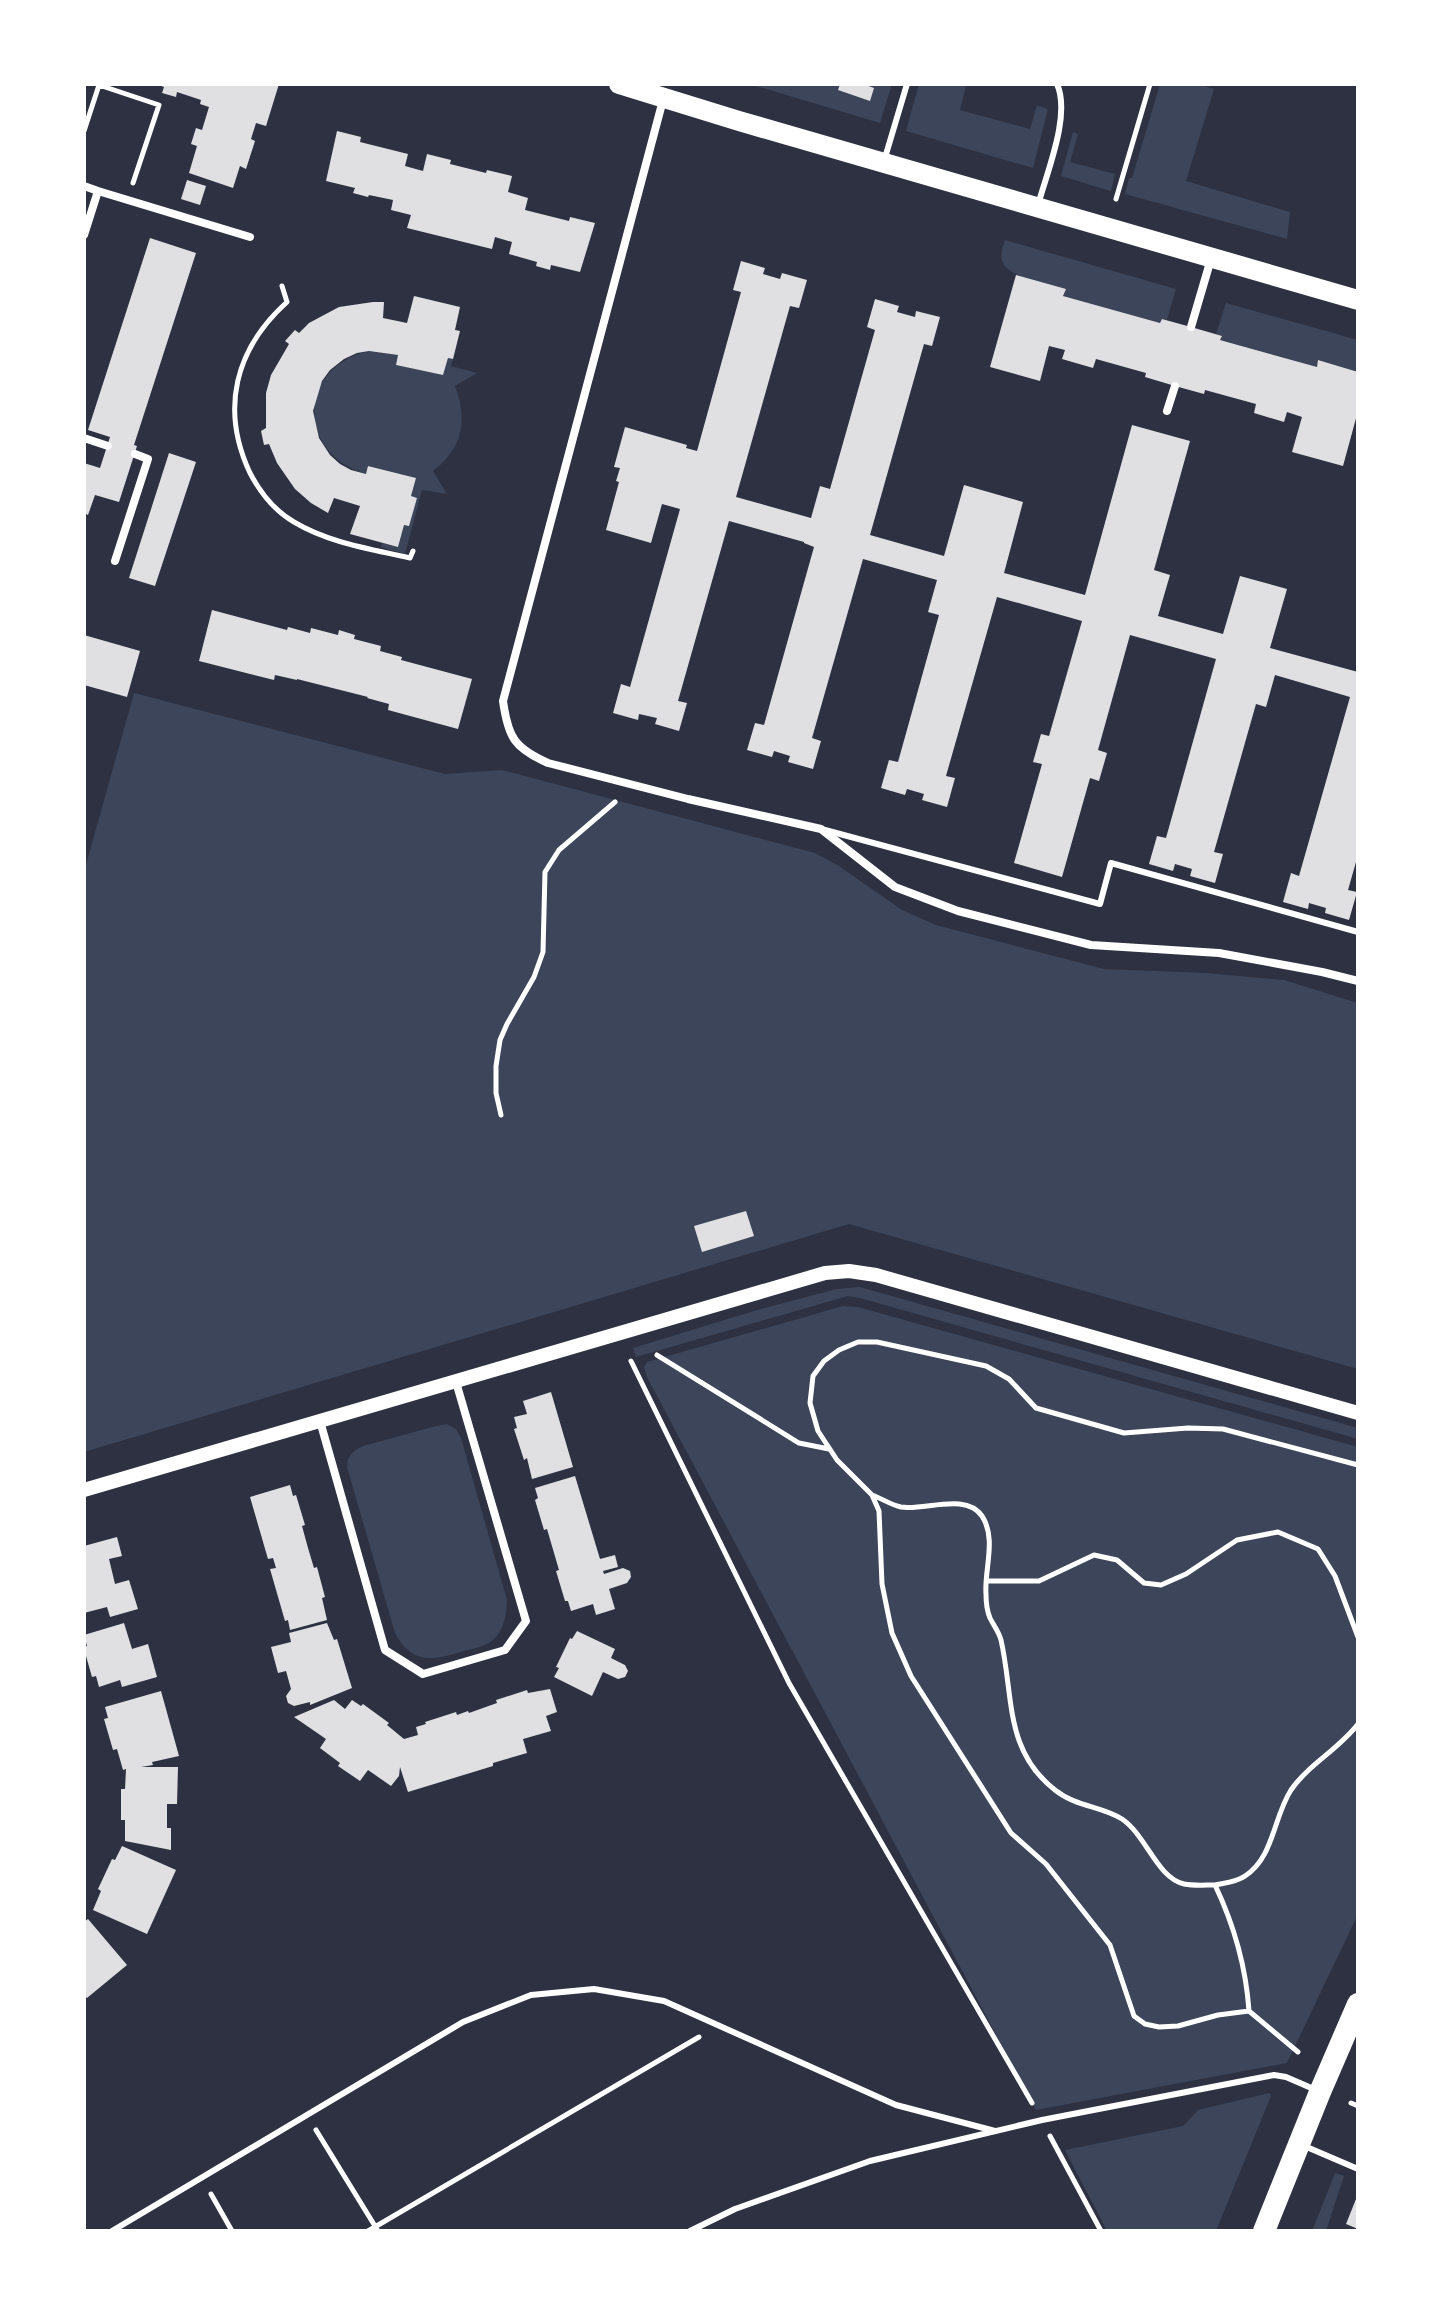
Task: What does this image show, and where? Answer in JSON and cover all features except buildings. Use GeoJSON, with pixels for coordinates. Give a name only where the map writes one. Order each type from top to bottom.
{"type":"FeatureCollection","features":[{"type":"Feature","properties":{"kind":"highway"},"geometry":{"type":"LineString","coordinates":[[1264,2231],[1358,2004]]}},
{"type":"Feature","properties":{"kind":"main road"},"geometry":{"type":"LineString","coordinates":[[619,84],[657,92],[883,162],[1358,300]]}},
{"type":"Feature","properties":{"kind":"street"},"geometry":{"type":"LineString","coordinates":[[657,92],[503,701],[513,740],[527,754],[548,763],[821,829],[895,887],[958,911],[1091,945],[1219,953],[1358,981]]}},
{"type":"Feature","properties":{"kind":"street"},"geometry":{"type":"LineString","coordinates":[[84,186],[250,237]]}},
{"type":"Feature","properties":{"kind":"street"},"geometry":{"type":"LineString","coordinates":[[84,235],[98,191]]}},
{"type":"Feature","properties":{"kind":"street"},"geometry":{"type":"LineString","coordinates":[[1191,327],[1212,258]]}},
{"type":"Feature","properties":{"kind":"street"},"geometry":{"type":"LineString","coordinates":[[1167,411],[1175,386]]}},
{"type":"Feature","properties":{"kind":"street"},"geometry":{"type":"LineString","coordinates":[[84,438],[108,446]]}},
{"type":"Feature","properties":{"kind":"street"},"geometry":{"type":"LineString","coordinates":[[115,561],[148,459],[135,454]]}},
{"type":"Feature","properties":{"kind":"street"},"geometry":{"type":"LineString","coordinates":[[84,1490],[825,1273],[849,1271],[876,1275],[1358,1413]]}},
{"type":"Feature","properties":{"kind":"street"},"geometry":{"type":"LineString","coordinates":[[320,1421],[385,1650],[423,1674],[505,1650],[526,1621],[456,1382]]}},
{"type":"Feature","properties":{"kind":"lane"},"geometry":{"type":"LineString","coordinates":[[883,162],[907,84]]}},
{"type":"Feature","properties":{"kind":"lane"},"geometry":{"type":"LineString","coordinates":[[1037,207],[1062,105],[1057,84]]}},
{"type":"Feature","properties":{"kind":"lane"},"geometry":{"type":"LineString","coordinates":[[821,829],[1100,904],[1111,863],[1358,932]]}},
{"type":"Feature","properties":{"kind":"lane"},"geometry":{"type":"LineString","coordinates":[[112,2231],[463,2022],[531,1995],[594,1989],[664,2001],[896,2105],[995,2131]]}},
{"type":"Feature","properties":{"kind":"lane"},"geometry":{"type":"LineString","coordinates":[[690,2231],[735,2209],[870,2161],[1042,2120],[1274,2075],[1320,2092]]}},
{"type":"Feature","properties":{"kind":"lane"},"geometry":{"type":"LineString","coordinates":[[1298,2144],[1358,2169]]}},
{"type":"Feature","properties":{"kind":"path"},"geometry":{"type":"LineString","coordinates":[[1116,199],[1150,84]]}},
{"type":"Feature","properties":{"kind":"path"},"geometry":{"type":"LineString","coordinates":[[84,131],[99,85],[159,105],[127,199]]}},
{"type":"Feature","properties":{"kind":"path"},"geometry":{"type":"LineString","coordinates":[[282,286],[287,302],[258,332],[238,378],[234,420],[239,447],[250,472],[272,504],[291,521],[310,531],[333,540],[410,558],[413,551]]}},
{"type":"Feature","properties":{"kind":"path"},"geometry":{"type":"LineString","coordinates":[[501,1115],[496,1093],[500,1040],[534,977],[543,952],[545,872],[559,850],[622,795],[626,783]]}},
{"type":"Feature","properties":{"kind":"path"},"geometry":{"type":"LineString","coordinates":[[1249,2011],[1168,2027],[1145,2024],[1134,2016],[1110,1945],[1046,1864],[1011,1833],[911,1676],[892,1633],[882,1584],[879,1511],[872,1495],[837,1460],[818,1431],[810,1403],[813,1376],[824,1361],[839,1350],[858,1342],[877,1342],[986,1366],[1009,1379],[1036,1408],[1124,1433],[1188,1428],[1223,1429],[1358,1465]]}},
{"type":"Feature","properties":{"kind":"path"},"geometry":{"type":"LineString","coordinates":[[657,1355],[799,1443],[830,1449]]}},
{"type":"Feature","properties":{"kind":"path"},"geometry":{"type":"LineString","coordinates":[[631,1361],[789,1683],[1042,2120],[1101,2231]]}},
{"type":"Feature","properties":{"kind":"path"},"geometry":{"type":"LineString","coordinates":[[872,1495],[900,1507],[954,1503],[973,1508],[982,1516],[988,1531],[986,1592],[989,1616],[1000,1635],[1020,1748],[1042,1779],[1071,1801],[1120,1817],[1136,1831],[1168,1877],[1183,1884],[1215,1885],[1243,1878],[1264,1858],[1292,1790],[1358,1724]]}},
{"type":"Feature","properties":{"kind":"path"},"geometry":{"type":"LineString","coordinates":[[987,1581],[1039,1581],[1094,1555],[1117,1560],[1144,1583],[1161,1585],[1186,1574],[1237,1540],[1278,1532],[1318,1549],[1335,1576],[1358,1637]]}},
{"type":"Feature","properties":{"kind":"path"},"geometry":{"type":"LineString","coordinates":[[1215,1885],[1230,1918],[1247,1987],[1249,2011],[1298,2052]]}},
{"type":"Feature","properties":{"kind":"path"},"geometry":{"type":"LineString","coordinates":[[368,2231],[377,2229],[719,2025]]}},
{"type":"Feature","properties":{"kind":"path"},"geometry":{"type":"LineString","coordinates":[[307,2115],[377,2229]]}},
{"type":"Feature","properties":{"kind":"path"},"geometry":{"type":"LineString","coordinates":[[202,2177],[232,2231]]}},
{"type":"Feature","properties":{"kind":"shaded area"},"geometry":{"type":"Polygon","coordinates":[[[749,84],[892,84],[880,123],[749,84]]]}},
{"type":"Feature","properties":{"kind":"shaded area"},"geometry":{"type":"Polygon","coordinates":[[[919,84],[966,86],[960,110],[1030,129],[1037,105],[1048,109],[1033,168],[906,131],[919,84]]]}},
{"type":"Feature","properties":{"kind":"shaded area"},"geometry":{"type":"Polygon","coordinates":[[[1160,84],[1198,84],[1214,89],[1186,181],[1290,212],[1287,239],[1125,194],[1160,84]]]}},
{"type":"Feature","properties":{"kind":"shaded area"},"geometry":{"type":"Polygon","coordinates":[[[1073,132],[1078,134],[1070,162],[1115,174],[1111,191],[1061,176],[1073,132]]]}},
{"type":"Feature","properties":{"kind":"shaded area"},"geometry":{"type":"Polygon","coordinates":[[[1005,240],[1176,289],[1167,320],[1162,319],[1160,323],[1063,296],[1065,289],[1019,276],[1002,260],[1005,240]]]}},
{"type":"Feature","properties":{"kind":"shaded area"},"geometry":{"type":"Polygon","coordinates":[[[1226,303],[1358,340],[1358,372],[1319,360],[1317,367],[1221,340],[1222,336],[1216,334],[1226,303]]]}},
{"type":"Feature","properties":{"kind":"shaded area"},"geometry":{"type":"Polygon","coordinates":[[[369,351],[398,355],[396,365],[443,375],[448,358],[453,359],[451,366],[477,373],[455,386],[461,410],[460,433],[451,453],[433,471],[447,494],[422,490],[405,554],[381,547],[382,543],[398,546],[404,525],[409,525],[416,478],[369,466],[366,474],[343,464],[327,449],[317,431],[314,411],[318,392],[328,374],[345,360],[369,351]]]}},
{"type":"Feature","properties":{"kind":"shaded area"},"geometry":{"type":"Polygon","coordinates":[[[134,693],[445,774],[502,770],[815,853],[902,910],[936,925],[1104,969],[1284,980],[1358,1003],[1358,1369],[849,1224],[84,1452],[84,872],[134,693]]]}},
{"type":"Feature","properties":{"kind":"shaded area"},"geometry":{"type":"Polygon","coordinates":[[[860,1287],[1358,1428],[1358,1439],[848,1296],[636,1357],[633,1348],[754,1311],[836,1289],[860,1287]]]}},
{"type":"Feature","properties":{"kind":"shaded area"},"geometry":{"type":"Polygon","coordinates":[[[843,1306],[858,1307],[1358,1447],[1358,1914],[1287,2063],[1036,2110],[644,1367],[647,1362],[843,1306]]]}},
{"type":"Feature","properties":{"kind":"shaded area"},"geometry":{"type":"Polygon","coordinates":[[[447,1424],[456,1429],[461,1438],[507,1606],[502,1626],[490,1642],[443,1657],[425,1658],[409,1651],[395,1633],[347,1463],[351,1454],[363,1446],[447,1424]]]}},
{"type":"Feature","properties":{"kind":"shaded area"},"geometry":{"type":"Polygon","coordinates":[[[1269,2093],[1271,2096],[1216,2231],[1107,2231],[1065,2150],[1183,2126],[1198,2110],[1269,2093]]]}},
{"type":"Feature","properties":{"kind":"shaded area"},"geometry":{"type":"Polygon","coordinates":[[[1335,2173],[1344,2176],[1326,2231],[1312,2231],[1335,2173]]]}}]}
